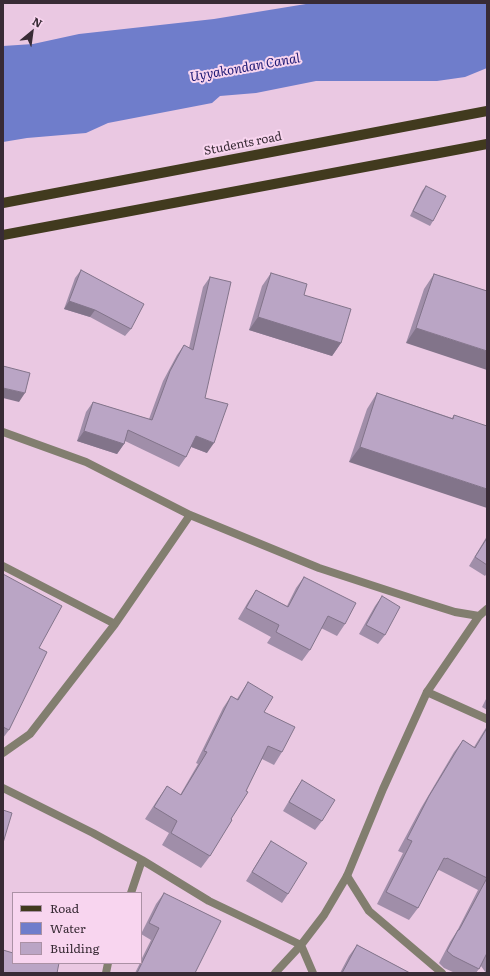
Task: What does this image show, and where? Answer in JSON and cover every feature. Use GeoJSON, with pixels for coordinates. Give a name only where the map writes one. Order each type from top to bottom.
{"type":"FeatureCollection","features":[{"type":"Feature","properties":{"kind":"main road","name":"Students road"},"geometry":{"type":"LineString","coordinates":[[3,203],[487,111]]}},
{"type":"Feature","properties":{"kind":"main road"},"geometry":{"type":"LineString","coordinates":[[3,235],[487,144]]}},
{"type":"Feature","properties":{"kind":"street"},"geometry":{"type":"LineString","coordinates":[[3,432],[86,462],[190,515],[319,568],[455,612],[479,616]]}},
{"type":"Feature","properties":{"kind":"street"},"geometry":{"type":"LineString","coordinates":[[3,753],[30,734],[115,624],[190,515]]}},
{"type":"Feature","properties":{"kind":"street"},"geometry":{"type":"LineString","coordinates":[[3,566],[115,624]]}},
{"type":"Feature","properties":{"kind":"street"},"geometry":{"type":"LineString","coordinates":[[275,973],[301,945],[324,915],[347,876],[383,789],[428,692],[479,616],[487,609]]}},
{"type":"Feature","properties":{"kind":"street"},"geometry":{"type":"LineString","coordinates":[[428,692],[487,719]]}},
{"type":"Feature","properties":{"kind":"street"},"geometry":{"type":"LineString","coordinates":[[3,788],[93,833],[142,860],[209,901],[301,945],[312,973]]}},
{"type":"Feature","properties":{"kind":"street"},"geometry":{"type":"LineString","coordinates":[[131,892],[142,860]]}},
{"type":"Feature","properties":{"kind":"street"},"geometry":{"type":"LineString","coordinates":[[347,876],[369,911],[442,973]]}},
{"type":"Feature","properties":{"kind":"water","name":"Uyyakondan Canal"},"geometry":{"type":"Polygon","coordinates":[[[312,3],[487,3],[487,68],[465,77],[437,81],[316,81],[256,93],[220,96],[212,103],[108,123],[86,133],[27,138],[3,142],[3,46],[33,44],[79,34],[214,19],[312,3]]]}},
{"type":"Feature","properties":{"kind":"building"},"geometry":{"type":"Polygon","coordinates":[[[426,186],[446,196],[433,221],[413,211],[426,186]]]}},
{"type":"Feature","properties":{"kind":"building"},"geometry":{"type":"Polygon","coordinates":[[[81,270],[144,304],[131,329],[95,310],[69,301],[81,270]]]}},
{"type":"Feature","properties":{"kind":"building"},"geometry":{"type":"Polygon","coordinates":[[[271,273],[307,284],[304,295],[351,309],[341,343],[258,317],[271,273]]]}},
{"type":"Feature","properties":{"kind":"building"},"geometry":{"type":"Polygon","coordinates":[[[434,274],[487,291],[487,351],[416,328],[434,274]]]}},
{"type":"Feature","properties":{"kind":"building"},"geometry":{"type":"Polygon","coordinates":[[[210,277],[231,282],[205,398],[228,404],[214,443],[196,436],[186,457],[128,430],[124,444],[84,431],[93,402],[152,420],[170,371],[184,345],[193,350],[210,277]]]}},
{"type":"Feature","properties":{"kind":"building"},"geometry":{"type":"Polygon","coordinates":[[[3,366],[30,373],[25,393],[3,388],[3,366]]]}},
{"type":"Feature","properties":{"kind":"building"},"geometry":{"type":"Polygon","coordinates":[[[377,393],[453,419],[454,415],[487,426],[487,489],[360,447],[377,393]]]}},
{"type":"Feature","properties":{"kind":"building"},"geometry":{"type":"Polygon","coordinates":[[[487,538],[487,565],[475,557],[487,538]]]}},
{"type":"Feature","properties":{"kind":"building"},"geometry":{"type":"Polygon","coordinates":[[[3,574],[62,606],[39,648],[47,652],[9,730],[3,727],[3,574]]]}},
{"type":"Feature","properties":{"kind":"building"},"geometry":{"type":"Polygon","coordinates":[[[304,577],[356,603],[345,624],[328,616],[310,650],[276,632],[279,625],[246,608],[256,590],[288,607],[304,577]]]}},
{"type":"Feature","properties":{"kind":"building"},"geometry":{"type":"Polygon","coordinates":[[[382,596],[400,607],[385,635],[366,625],[382,596]]]}},
{"type":"Feature","properties":{"kind":"building"},"geometry":{"type":"Polygon","coordinates":[[[248,682],[273,697],[264,712],[295,727],[282,752],[268,746],[246,791],[248,792],[210,856],[171,833],[177,821],[154,807],[167,786],[181,795],[207,752],[204,751],[231,696],[238,700],[248,682]]]}},
{"type":"Feature","properties":{"kind":"building"},"geometry":{"type":"Polygon","coordinates":[[[487,728],[487,878],[447,858],[444,858],[418,908],[386,892],[412,841],[407,839],[429,796],[463,740],[475,748],[487,728]]]}},
{"type":"Feature","properties":{"kind":"building"},"geometry":{"type":"Polygon","coordinates":[[[302,780],[335,800],[322,821],[289,802],[302,780]]]}},
{"type":"Feature","properties":{"kind":"building"},"geometry":{"type":"Polygon","coordinates":[[[3,810],[12,813],[3,843],[3,810]]]}},
{"type":"Feature","properties":{"kind":"building"},"geometry":{"type":"Polygon","coordinates":[[[271,841],[307,863],[288,894],[252,872],[271,841]]]}},
{"type":"Feature","properties":{"kind":"building"},"geometry":{"type":"Polygon","coordinates":[[[487,878],[487,953],[479,969],[453,956],[447,951],[487,878]]]}},
{"type":"Feature","properties":{"kind":"building"},"geometry":{"type":"Polygon","coordinates":[[[164,893],[221,921],[195,973],[137,973],[159,928],[149,923],[164,893]]]}},
{"type":"Feature","properties":{"kind":"building"},"geometry":{"type":"Polygon","coordinates":[[[357,945],[410,973],[342,973],[357,945]]]}},
{"type":"Feature","properties":{"kind":"building"},"geometry":{"type":"Polygon","coordinates":[[[3,950],[12,953],[12,964],[59,964],[57,973],[3,973],[3,950]]]}}]}
